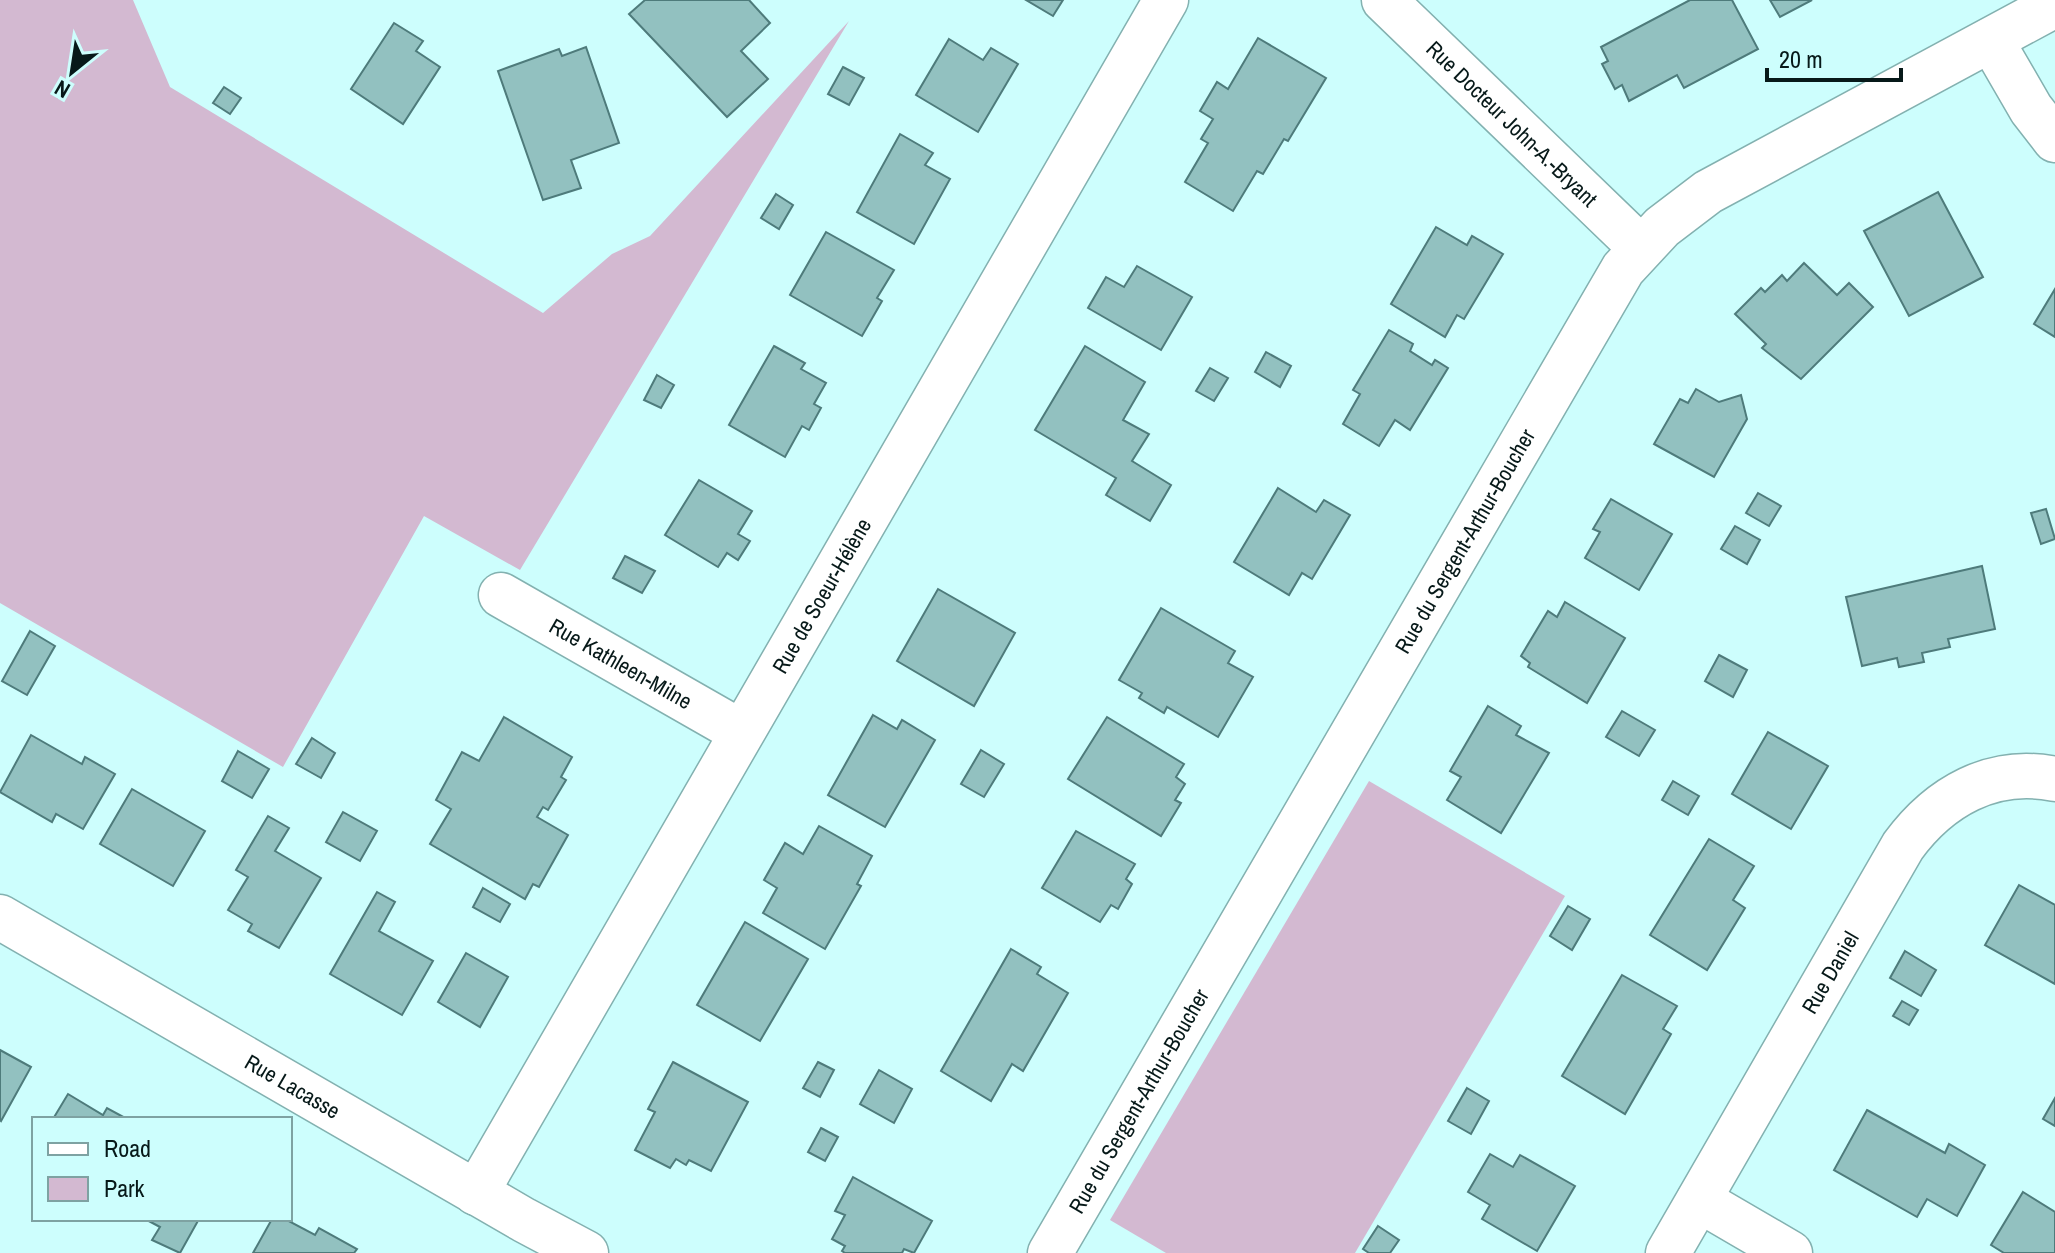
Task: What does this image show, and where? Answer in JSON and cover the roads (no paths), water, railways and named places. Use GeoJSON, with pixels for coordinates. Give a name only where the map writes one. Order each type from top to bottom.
{"type":"FeatureCollection","features":[{"type":"Feature","properties":{"kind":"street","name":"Rue de Soeur-Hélène"},"geometry":{"type":"LineString","coordinates":[[476,1193],[1166,0]]}},
{"type":"Feature","properties":{"kind":"street","name":"Rue Docteur John-A.-Bryant"},"geometry":{"type":"LineString","coordinates":[[1384,0],[1641,248]]}},
{"type":"Feature","properties":{"kind":"street","name":"Rue du Sergent-Arthur-Boucher"},"geometry":{"type":"LineString","coordinates":[[1050,1253],[1607,292],[1641,248],[1708,192],[2055,5]]}},
{"type":"Feature","properties":{"kind":"street"},"geometry":{"type":"LineString","coordinates":[[1991,40],[2031,109],[2055,140]]}},
{"type":"Feature","properties":{"kind":"street","name":"Rue Kathleen-Milne"},"geometry":{"type":"LineString","coordinates":[[501,595],[741,732]]}},
{"type":"Feature","properties":{"kind":"street","name":"Rue Daniel"},"geometry":{"type":"LineString","coordinates":[[1668,1253],[1903,846],[1922,820],[1947,800],[1975,785],[2007,777],[2055,779]]}},
{"type":"Feature","properties":{"kind":"street","name":"Rue Lacasse"},"geometry":{"type":"LineString","coordinates":[[0,917],[476,1193],[586,1253]]}},
{"type":"Feature","properties":{"kind":"street"},"geometry":{"type":"LineString","coordinates":[[1699,1200],[1790,1253]]}}]}
